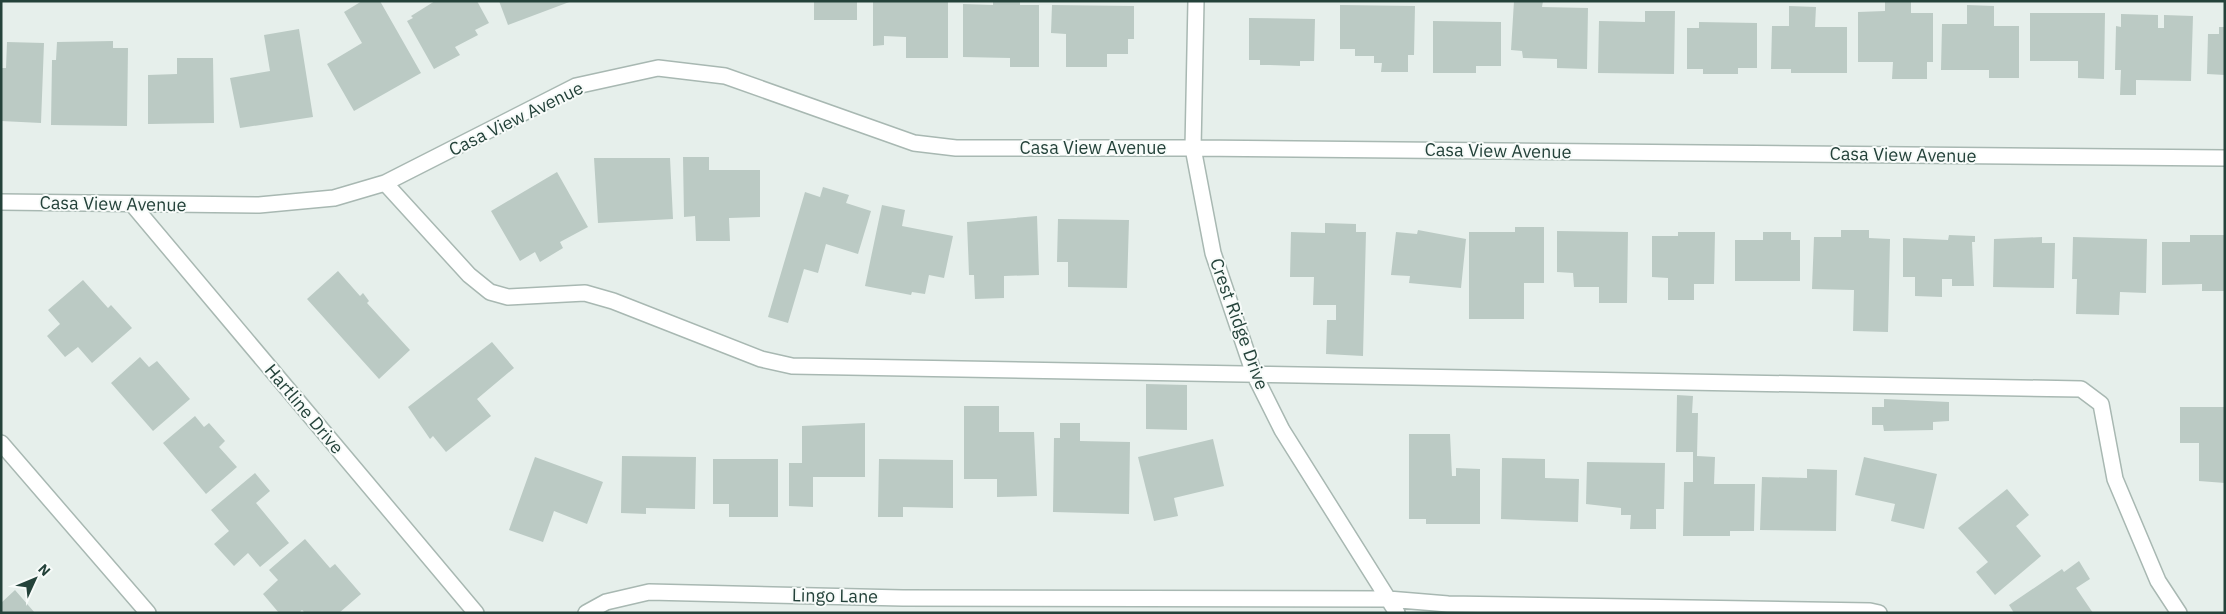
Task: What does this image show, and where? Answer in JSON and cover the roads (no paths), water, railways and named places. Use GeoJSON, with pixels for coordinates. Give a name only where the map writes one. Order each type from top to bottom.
{"type":"FeatureCollection","features":[{"type":"Feature","properties":{"kind":"street","name":"Crest Ridge Drive"},"geometry":{"type":"LineString","coordinates":[[1196,1],[1193,148],[1213,253],[1254,374],[1282,430],[1397,613]]}},
{"type":"Feature","properties":{"kind":"street","name":"Casa View Avenue"},"geometry":{"type":"LineString","coordinates":[[1,202],[260,205],[334,198],[385,183],[576,86],[658,68],[726,76],[914,143],[956,148],[1193,148],[2225,158]]}},
{"type":"Feature","properties":{"kind":"street"},"geometry":{"type":"LineString","coordinates":[[385,183],[469,275],[490,292],[508,297],[585,293],[613,301],[761,359],[792,366],[2081,389],[2101,404],[2115,479],[2158,582],[2179,613]]}},
{"type":"Feature","properties":{"kind":"street","name":"Hartline Drive"},"geometry":{"type":"LineString","coordinates":[[132,204],[476,613]]}},
{"type":"Feature","properties":{"kind":"street"},"geometry":{"type":"LineString","coordinates":[[1,443],[148,613]]}},
{"type":"Feature","properties":{"kind":"street","name":"Lingo Lane"},"geometry":{"type":"LineString","coordinates":[[586,613],[606,602],[649,592],[903,605],[1388,599],[1448,604],[1870,610],[1879,613]]}}]}
